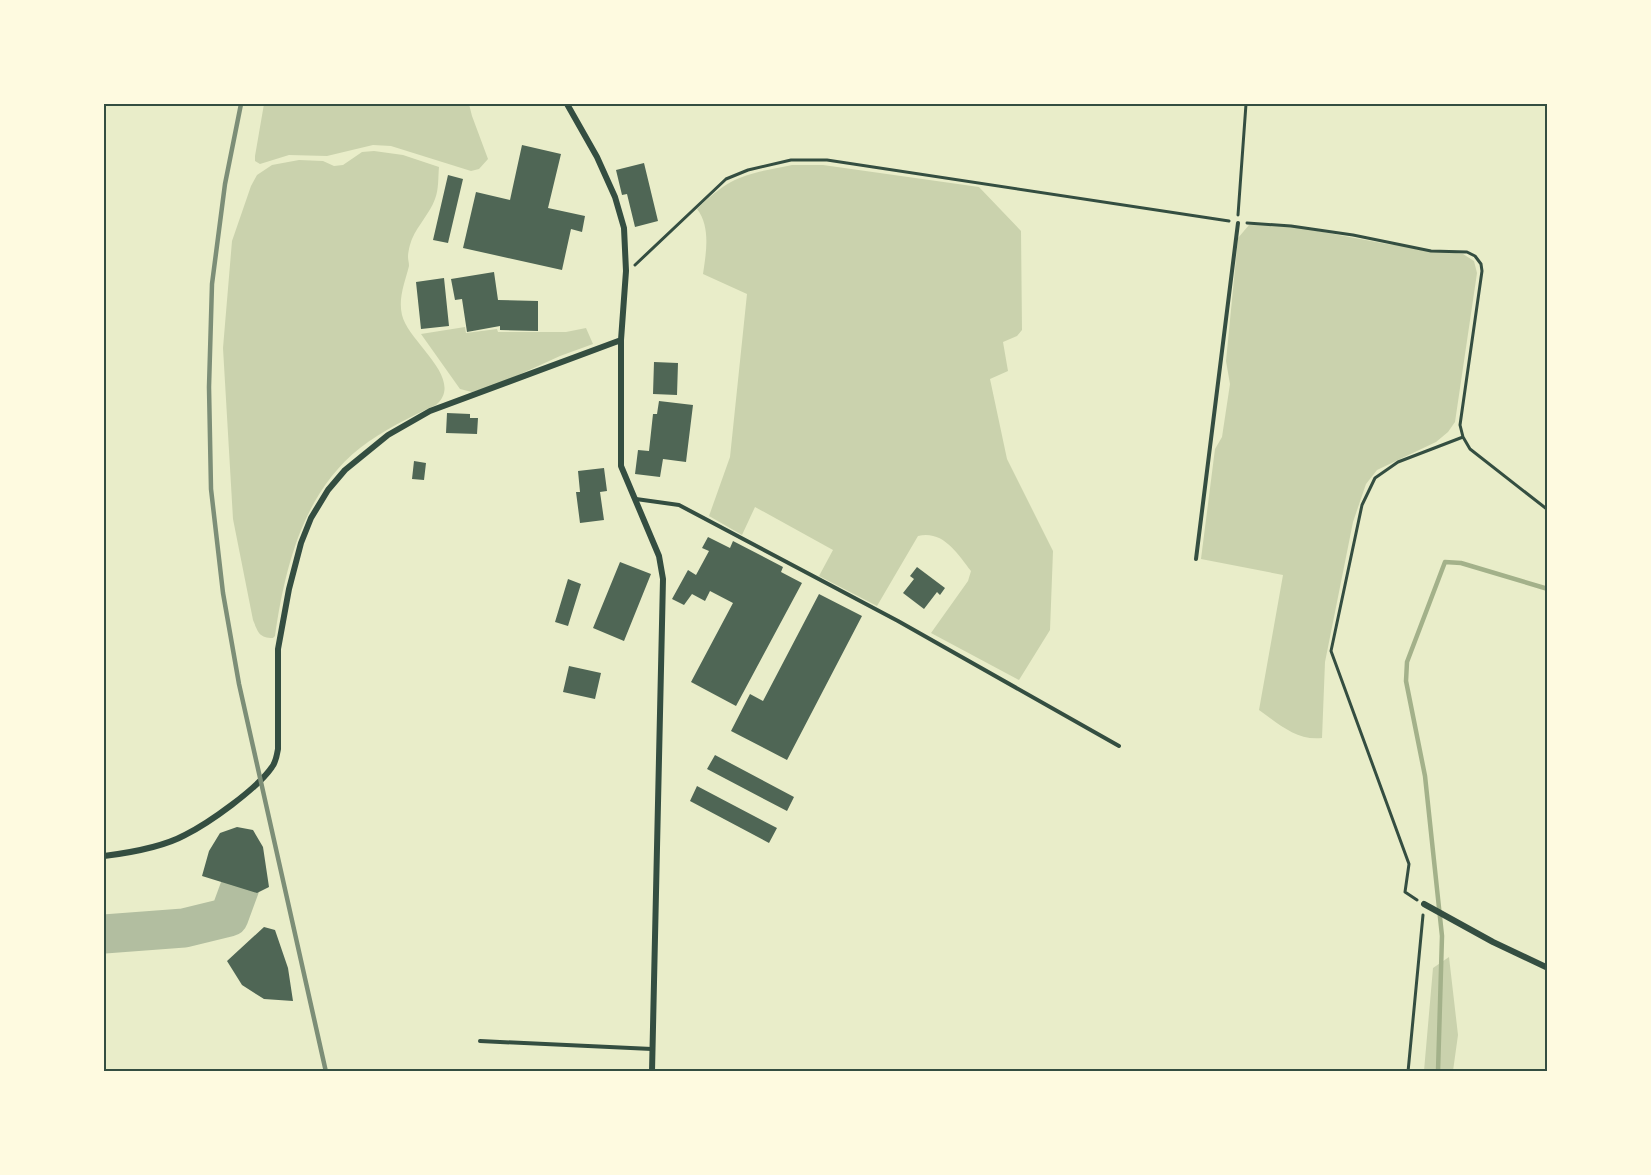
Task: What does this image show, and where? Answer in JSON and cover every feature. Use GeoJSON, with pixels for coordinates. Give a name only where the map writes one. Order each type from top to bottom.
{"type":"FeatureCollection","features":[{"type":"Feature","properties":{"kind":"street"},"geometry":{"type":"LineString","coordinates":[[567,104],[597,157],[615,197],[624,228],[626,271],[621,340],[621,466],[658,556],[663,579],[652,1071]]}},
{"type":"Feature","properties":{"kind":"street"},"geometry":{"type":"LineString","coordinates":[[104,856],[131,853],[184,836],[232,804],[261,781],[274,765],[278,749],[278,649],[289,589],[301,543],[311,519],[328,490],[345,470],[364,452],[388,435],[430,411],[621,340]]}},
{"type":"Feature","properties":{"kind":"street"},"geometry":{"type":"LineString","coordinates":[[1424,904],[1548,968]]}},
{"type":"Feature","properties":{"kind":"lane"},"geometry":{"type":"LineString","coordinates":[[1196,559],[1238,223]]}},
{"type":"Feature","properties":{"kind":"lane"},"geometry":{"type":"LineString","coordinates":[[634,499],[679,505],[898,621],[1119,746]]}},
{"type":"Feature","properties":{"kind":"lane"},"geometry":{"type":"LineString","coordinates":[[480,1041],[653,1049]]}},
{"type":"Feature","properties":{"kind":"path"},"geometry":{"type":"LineString","coordinates":[[1238,223],[1246,104]]}},
{"type":"Feature","properties":{"kind":"path"},"geometry":{"type":"LineString","coordinates":[[626,271],[640,261],[726,179],[748,170],[791,160],[827,160],[1238,223],[1291,226],[1353,235],[1431,251],[1467,252],[1475,256],[1481,264],[1482,271],[1460,425],[1463,437],[1470,449],[1548,510]]}},
{"type":"Feature","properties":{"kind":"path"},"geometry":{"type":"LineString","coordinates":[[1408,1071],[1424,904],[1405,892],[1409,864],[1331,651],[1362,505],[1375,478],[1398,462],[1463,437]]}},
{"type":"Feature","properties":{"kind":"green space"},"geometry":{"type":"Polygon","coordinates":[[[264,104],[469,104],[488,159],[479,169],[471,171],[391,146],[373,145],[327,156],[289,155],[260,164],[255,161],[255,156],[264,104]]]}},
{"type":"Feature","properties":{"kind":"green space"},"geometry":{"type":"Polygon","coordinates":[[[374,151],[403,155],[439,167],[435,199],[410,246],[409,266],[401,302],[406,326],[440,372],[444,384],[443,395],[436,405],[369,441],[340,466],[324,487],[300,533],[284,584],[275,636],[268,638],[260,634],[253,620],[233,519],[223,348],[232,241],[251,186],[257,175],[272,165],[299,160],[323,161],[334,166],[343,165],[362,152],[374,151]]]}},
{"type":"Feature","properties":{"kind":"green space"},"geometry":{"type":"Polygon","coordinates":[[[792,165],[823,165],[979,187],[1021,231],[1022,330],[1017,336],[1003,342],[1008,371],[990,379],[1007,459],[1053,551],[1050,630],[1019,680],[931,633],[968,581],[971,571],[955,550],[935,536],[918,536],[877,606],[819,576],[833,550],[755,507],[742,535],[709,516],[730,457],[747,294],[703,274],[706,232],[697,209],[720,189],[740,178],[792,165]]]}},
{"type":"Feature","properties":{"kind":"green space"},"geometry":{"type":"Polygon","coordinates":[[[1249,225],[1291,226],[1387,244],[1463,254],[1474,261],[1477,273],[1455,422],[1448,432],[1436,442],[1377,470],[1366,484],[1353,522],[1325,662],[1322,738],[1296,734],[1259,710],[1283,575],[1201,559],[1215,449],[1222,437],[1230,384],[1226,361],[1238,238],[1249,225]]]}},
{"type":"Feature","properties":{"kind":"green space"},"geometry":{"type":"Polygon","coordinates":[[[465,327],[466,333],[497,329],[498,332],[566,332],[586,328],[593,344],[560,356],[499,384],[472,392],[460,389],[421,334],[465,327]]]}},
{"type":"Feature","properties":{"kind":"green space"},"geometry":{"type":"Polygon","coordinates":[[[1449,957],[1458,1035],[1453,1071],[1424,1071],[1433,968],[1449,957]]]}},
{"type":"Feature","properties":{"kind":"building"},"geometry":{"type":"Polygon","coordinates":[[[522,145],[561,154],[548,208],[585,216],[582,232],[571,229],[562,270],[463,248],[476,192],[510,200],[522,145]]]}},
{"type":"Feature","properties":{"kind":"building"},"geometry":{"type":"Polygon","coordinates":[[[644,163],[658,221],[635,227],[627,194],[622,195],[616,170],[644,163]]]}},
{"type":"Feature","properties":{"kind":"building"},"geometry":{"type":"Polygon","coordinates":[[[448,175],[463,179],[448,243],[433,240],[448,175]]]}},
{"type":"Feature","properties":{"kind":"building"},"geometry":{"type":"Polygon","coordinates":[[[494,272],[498,300],[538,301],[538,331],[500,330],[500,326],[467,332],[462,299],[455,300],[451,279],[494,272]]]}},
{"type":"Feature","properties":{"kind":"building"},"geometry":{"type":"Polygon","coordinates":[[[444,278],[449,326],[421,329],[416,282],[444,278]]]}},
{"type":"Feature","properties":{"kind":"building"},"geometry":{"type":"Polygon","coordinates":[[[654,362],[678,363],[677,395],[653,394],[654,362]]]}},
{"type":"Feature","properties":{"kind":"building"},"geometry":{"type":"Polygon","coordinates":[[[659,401],[693,405],[686,462],[663,459],[660,477],[635,474],[638,450],[649,451],[653,414],[657,414],[659,401]]]}},
{"type":"Feature","properties":{"kind":"building"},"geometry":{"type":"Polygon","coordinates":[[[447,413],[470,414],[470,418],[478,418],[477,434],[446,433],[447,413]]]}},
{"type":"Feature","properties":{"kind":"building"},"geometry":{"type":"Polygon","coordinates":[[[414,461],[426,463],[424,480],[412,479],[414,461]]]}},
{"type":"Feature","properties":{"kind":"building"},"geometry":{"type":"Polygon","coordinates":[[[604,468],[607,491],[600,492],[604,520],[580,523],[576,492],[580,492],[578,471],[604,468]]]}},
{"type":"Feature","properties":{"kind":"building"},"geometry":{"type":"Polygon","coordinates":[[[708,537],[730,548],[733,541],[783,567],[781,572],[802,583],[736,706],[691,682],[733,603],[710,591],[705,601],[692,594],[684,605],[672,599],[688,570],[696,575],[709,551],[702,548],[708,537]]]}},
{"type":"Feature","properties":{"kind":"building"},"geometry":{"type":"Polygon","coordinates":[[[620,562],[651,574],[624,641],[593,628],[620,562]]]}},
{"type":"Feature","properties":{"kind":"building"},"geometry":{"type":"Polygon","coordinates":[[[917,567],[945,588],[940,595],[937,592],[924,609],[903,593],[914,579],[910,576],[917,567]]]}},
{"type":"Feature","properties":{"kind":"building"},"geometry":{"type":"Polygon","coordinates":[[[568,579],[581,584],[568,626],[555,622],[568,579]]]}},
{"type":"Feature","properties":{"kind":"building"},"geometry":{"type":"Polygon","coordinates":[[[819,594],[862,616],[787,760],[731,731],[750,694],[763,701],[819,594]]]}},
{"type":"Feature","properties":{"kind":"building"},"geometry":{"type":"Polygon","coordinates":[[[569,666],[601,673],[595,699],[563,692],[569,666]]]}},
{"type":"Feature","properties":{"kind":"building"},"geometry":{"type":"Polygon","coordinates":[[[715,755],[794,797],[787,811],[707,769],[715,755]]]}},
{"type":"Feature","properties":{"kind":"building"},"geometry":{"type":"Polygon","coordinates":[[[697,786],[777,828],[769,843],[690,801],[697,786]]]}},
{"type":"Feature","properties":{"kind":"building"},"geometry":{"type":"Polygon","coordinates":[[[237,827],[253,830],[263,847],[269,887],[257,893],[202,876],[209,851],[220,833],[237,827]]]}},
{"type":"Feature","properties":{"kind":"building"},"geometry":{"type":"Polygon","coordinates":[[[264,927],[275,930],[288,968],[293,1001],[264,999],[242,985],[227,961],[264,927]]]}},
{"type":"Feature","properties":{"kind":"waterway"},"geometry":{"type":"LineString","coordinates":[[1438,1072],[1442,936],[1425,776],[1406,681],[1407,662],[1445,562],[1461,563],[1548,589]]}},
{"type":"Feature","properties":{"kind":"taxiway"},"geometry":{"type":"LineString","coordinates":[[104,934],[184,928],[229,917],[240,887]]}},
{"type":"Feature","properties":{"kind":"railway"},"geometry":{"type":"LineString","coordinates":[[241,104],[225,184],[212,284],[209,387],[211,489],[223,593],[239,684],[326,1072]]}}]}
